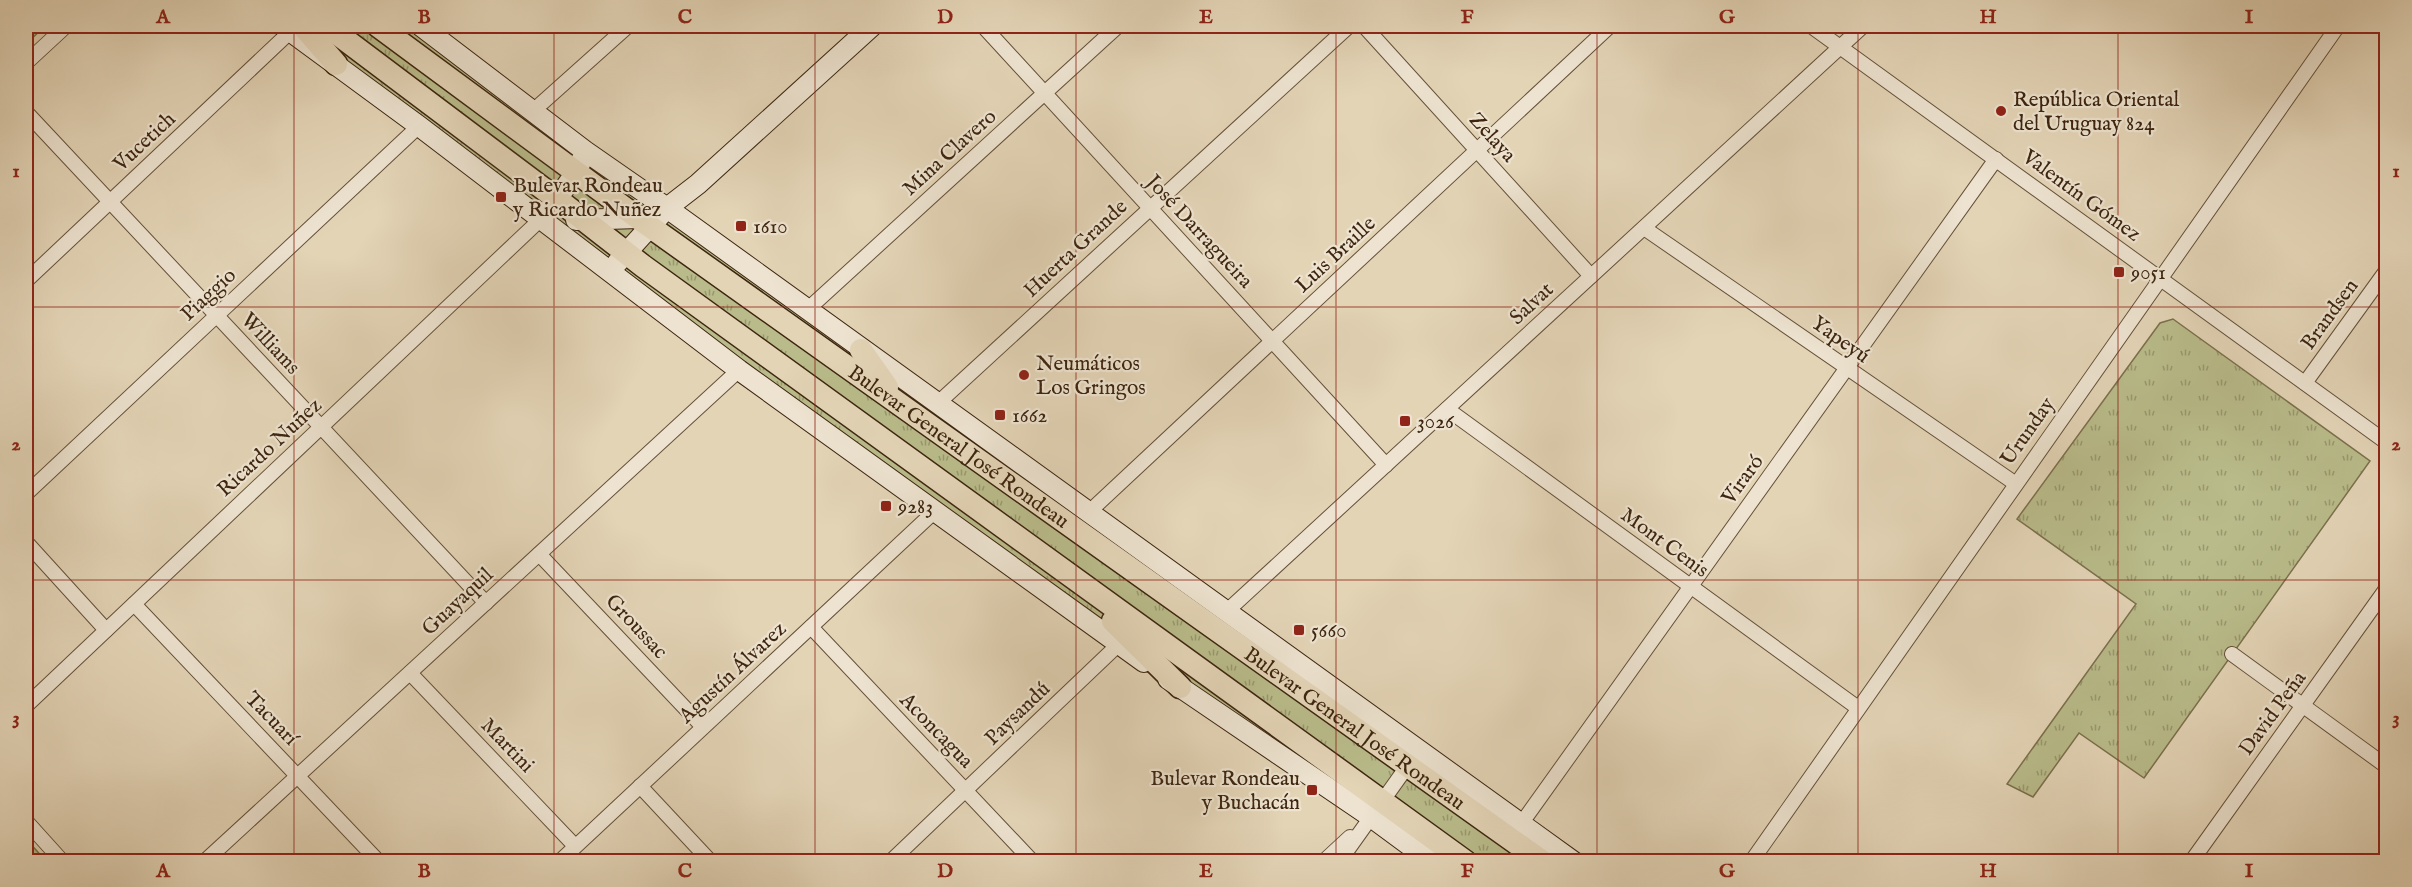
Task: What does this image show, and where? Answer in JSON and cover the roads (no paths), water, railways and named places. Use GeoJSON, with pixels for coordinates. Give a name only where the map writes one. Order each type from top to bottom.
{"type":"FeatureCollection","features":[{"type":"Feature","properties":{"kind":"main road","name":"Bulevar General José Rondeau"},"geometry":{"type":"LineString","coordinates":[[327,26],[626,253],[1061,570],[1376,810],[1432,861]]}},
{"type":"Feature","properties":{"kind":"main road","name":"Bulevar General José Rondeau"},"geometry":{"type":"LineString","coordinates":[[378,26],[581,161],[667,208],[1226,612],[1543,861]]}},
{"type":"Feature","properties":{"kind":"main road","name":"Bulevar General José Rondeau"},"geometry":{"type":"LineString","coordinates":[[421,26],[533,111],[644,222],[899,403],[1413,758],[1521,824],[1574,861]]}},
{"type":"Feature","properties":{"kind":"main road"},"geometry":{"type":"LineString","coordinates":[[609,271],[626,253],[644,222],[698,184],[872,26]]}},
{"type":"Feature","properties":{"kind":"main road"},"geometry":{"type":"LineString","coordinates":[[292,28],[336,64]]}},
{"type":"Feature","properties":{"kind":"main road","name":"Bulevar General José Rondeau"},"geometry":{"type":"LineString","coordinates":[[336,64],[738,370],[1119,644],[1180,687],[1376,810],[1466,861]]}},
{"type":"Feature","properties":{"kind":"main road"},"geometry":{"type":"LineString","coordinates":[[542,219],[581,161]]}},
{"type":"Feature","properties":{"kind":"main road"},"geometry":{"type":"LineString","coordinates":[[542,219],[644,222]]}},
{"type":"Feature","properties":{"kind":"main road"},"geometry":{"type":"LineString","coordinates":[[861,350],[899,403]]}},
{"type":"Feature","properties":{"kind":"main road"},"geometry":{"type":"LineString","coordinates":[[1061,570],[1180,687]]}},
{"type":"Feature","properties":{"kind":"street"},"geometry":{"type":"LineString","coordinates":[[26,63],[66,26]]}},
{"type":"Feature","properties":{"kind":"street"},"geometry":{"type":"LineString","coordinates":[[533,111],[628,26]]}},
{"type":"Feature","properties":{"kind":"street","name":"José Darragueira"},"geometry":{"type":"LineString","coordinates":[[983,26],[1386,465]]}},
{"type":"Feature","properties":{"kind":"street","name":"Mina Clavero"},"geometry":{"type":"LineString","coordinates":[[807,310],[1118,26]]}},
{"type":"Feature","properties":{"kind":"street","name":"Huerta Grande"},"geometry":{"type":"LineString","coordinates":[[936,404],[1349,26]]}},
{"type":"Feature","properties":{"kind":"street","name":"Zelaya"},"geometry":{"type":"LineString","coordinates":[[1364,26],[1592,276]]}},
{"type":"Feature","properties":{"kind":"street","name":"Luis Braille"},"geometry":{"type":"LineString","coordinates":[[1089,512],[1610,26]]}},
{"type":"Feature","properties":{"kind":"street","name":"Valentín Gómez"},"geometry":{"type":"LineString","coordinates":[[1810,26],[1841,46],[2386,442]]}},
{"type":"Feature","properties":{"kind":"street","name":"Salvat"},"geometry":{"type":"LineString","coordinates":[[1226,612],[1863,26]]}},
{"type":"Feature","properties":{"kind":"street","name":"Urunday"},"geometry":{"type":"LineString","coordinates":[[1751,861],[2338,26]]}},
{"type":"Feature","properties":{"kind":"street","name":"Vucetich"},"geometry":{"type":"LineString","coordinates":[[26,282],[292,28]]}},
{"type":"Feature","properties":{"kind":"street","name":"Williams"},"geometry":{"type":"LineString","coordinates":[[26,112],[486,603]]}},
{"type":"Feature","properties":{"kind":"street","name":"Piaggio"},"geometry":{"type":"LineString","coordinates":[[26,494],[419,126]]}},
{"type":"Feature","properties":{"kind":"street","name":"Viraró"},"geometry":{"type":"LineString","coordinates":[[1521,824],[1996,159]]}},
{"type":"Feature","properties":{"kind":"street","name":"Ricardo Nuñez"},"geometry":{"type":"LineString","coordinates":[[26,706],[542,219]]}},
{"type":"Feature","properties":{"kind":"street","name":"Yapeyú"},"geometry":{"type":"LineString","coordinates":[[1644,228],[2016,484]]}},
{"type":"Feature","properties":{"kind":"street","name":"Brandsen"},"geometry":{"type":"LineString","coordinates":[[2305,383],[2386,270]]}},
{"type":"Feature","properties":{"kind":"street","name":"Guayaquil"},"geometry":{"type":"LineString","coordinates":[[204,861],[738,370]]}},
{"type":"Feature","properties":{"kind":"street","name":"Mont Cenis"},"geometry":{"type":"LineString","coordinates":[[1447,409],[1858,708]]}},
{"type":"Feature","properties":{"kind":"street","name":"Agustín Álvarez"},"geometry":{"type":"LineString","coordinates":[[559,861],[934,512]]}},
{"type":"Feature","properties":{"kind":"street"},"geometry":{"type":"LineString","coordinates":[[26,542],[106,630]]}},
{"type":"Feature","properties":{"kind":"street","name":"Groussac"},"geometry":{"type":"LineString","coordinates":[[539,555],[703,727]]}},
{"type":"Feature","properties":{"kind":"street","name":"David Peña"},"geometry":{"type":"LineString","coordinates":[[2191,861],[2386,589]]}},
{"type":"Feature","properties":{"kind":"street","name":"Tacuarí"},"geometry":{"type":"LineString","coordinates":[[134,604],[379,861]]}},
{"type":"Feature","properties":{"kind":"street","name":"Aconcagua"},"geometry":{"type":"LineString","coordinates":[[811,627],[1033,861]]}},
{"type":"Feature","properties":{"kind":"street","name":"Paysandú"},"geometry":{"type":"LineString","coordinates":[[890,861],[1119,644]]}},
{"type":"Feature","properties":{"kind":"street"},"geometry":{"type":"LineString","coordinates":[[2232,654],[2386,766]]}},
{"type":"Feature","properties":{"kind":"street","name":"Martini"},"geometry":{"type":"LineString","coordinates":[[410,673],[575,846]]}},
{"type":"Feature","properties":{"kind":"street"},"geometry":{"type":"LineString","coordinates":[[1339,861],[1413,758]]}},
{"type":"Feature","properties":{"kind":"street"},"geometry":{"type":"LineString","coordinates":[[640,786],[711,861]]}},
{"type":"Feature","properties":{"kind":"street"},"geometry":{"type":"LineString","coordinates":[[1323,861],[1376,810]]}},
{"type":"Feature","properties":{"kind":"street"},"geometry":{"type":"LineString","coordinates":[[26,821],[63,861]]}},
{"type":"Feature","properties":{"kind":"place","name":"República Oriental del Uruguay 824"},"geometry":{"type":"Point","coordinates":[2001,111]}},
{"type":"Feature","properties":{"kind":"place","name":"Bulevar Rondeau y Ricardo Nuñez"},"geometry":{"type":"Point","coordinates":[501,197]}},
{"type":"Feature","properties":{"kind":"place","name":"1610"},"geometry":{"type":"Point","coordinates":[741,226]}},
{"type":"Feature","properties":{"kind":"place","name":"9051"},"geometry":{"type":"Point","coordinates":[2119,272]}},
{"type":"Feature","properties":{"kind":"place","name":"Neumáticos Los Gringos"},"geometry":{"type":"Point","coordinates":[1024,375]}},
{"type":"Feature","properties":{"kind":"place","name":"1662"},"geometry":{"type":"Point","coordinates":[1000,415]}},
{"type":"Feature","properties":{"kind":"place","name":"3026"},"geometry":{"type":"Point","coordinates":[1405,421]}},
{"type":"Feature","properties":{"kind":"place","name":"9283"},"geometry":{"type":"Point","coordinates":[886,506]}},
{"type":"Feature","properties":{"kind":"place","name":"5660"},"geometry":{"type":"Point","coordinates":[1299,630]}},
{"type":"Feature","properties":{"kind":"place","name":"Bulevar Rondeau y Buchacán"},"geometry":{"type":"Point","coordinates":[1312,790]}}]}
